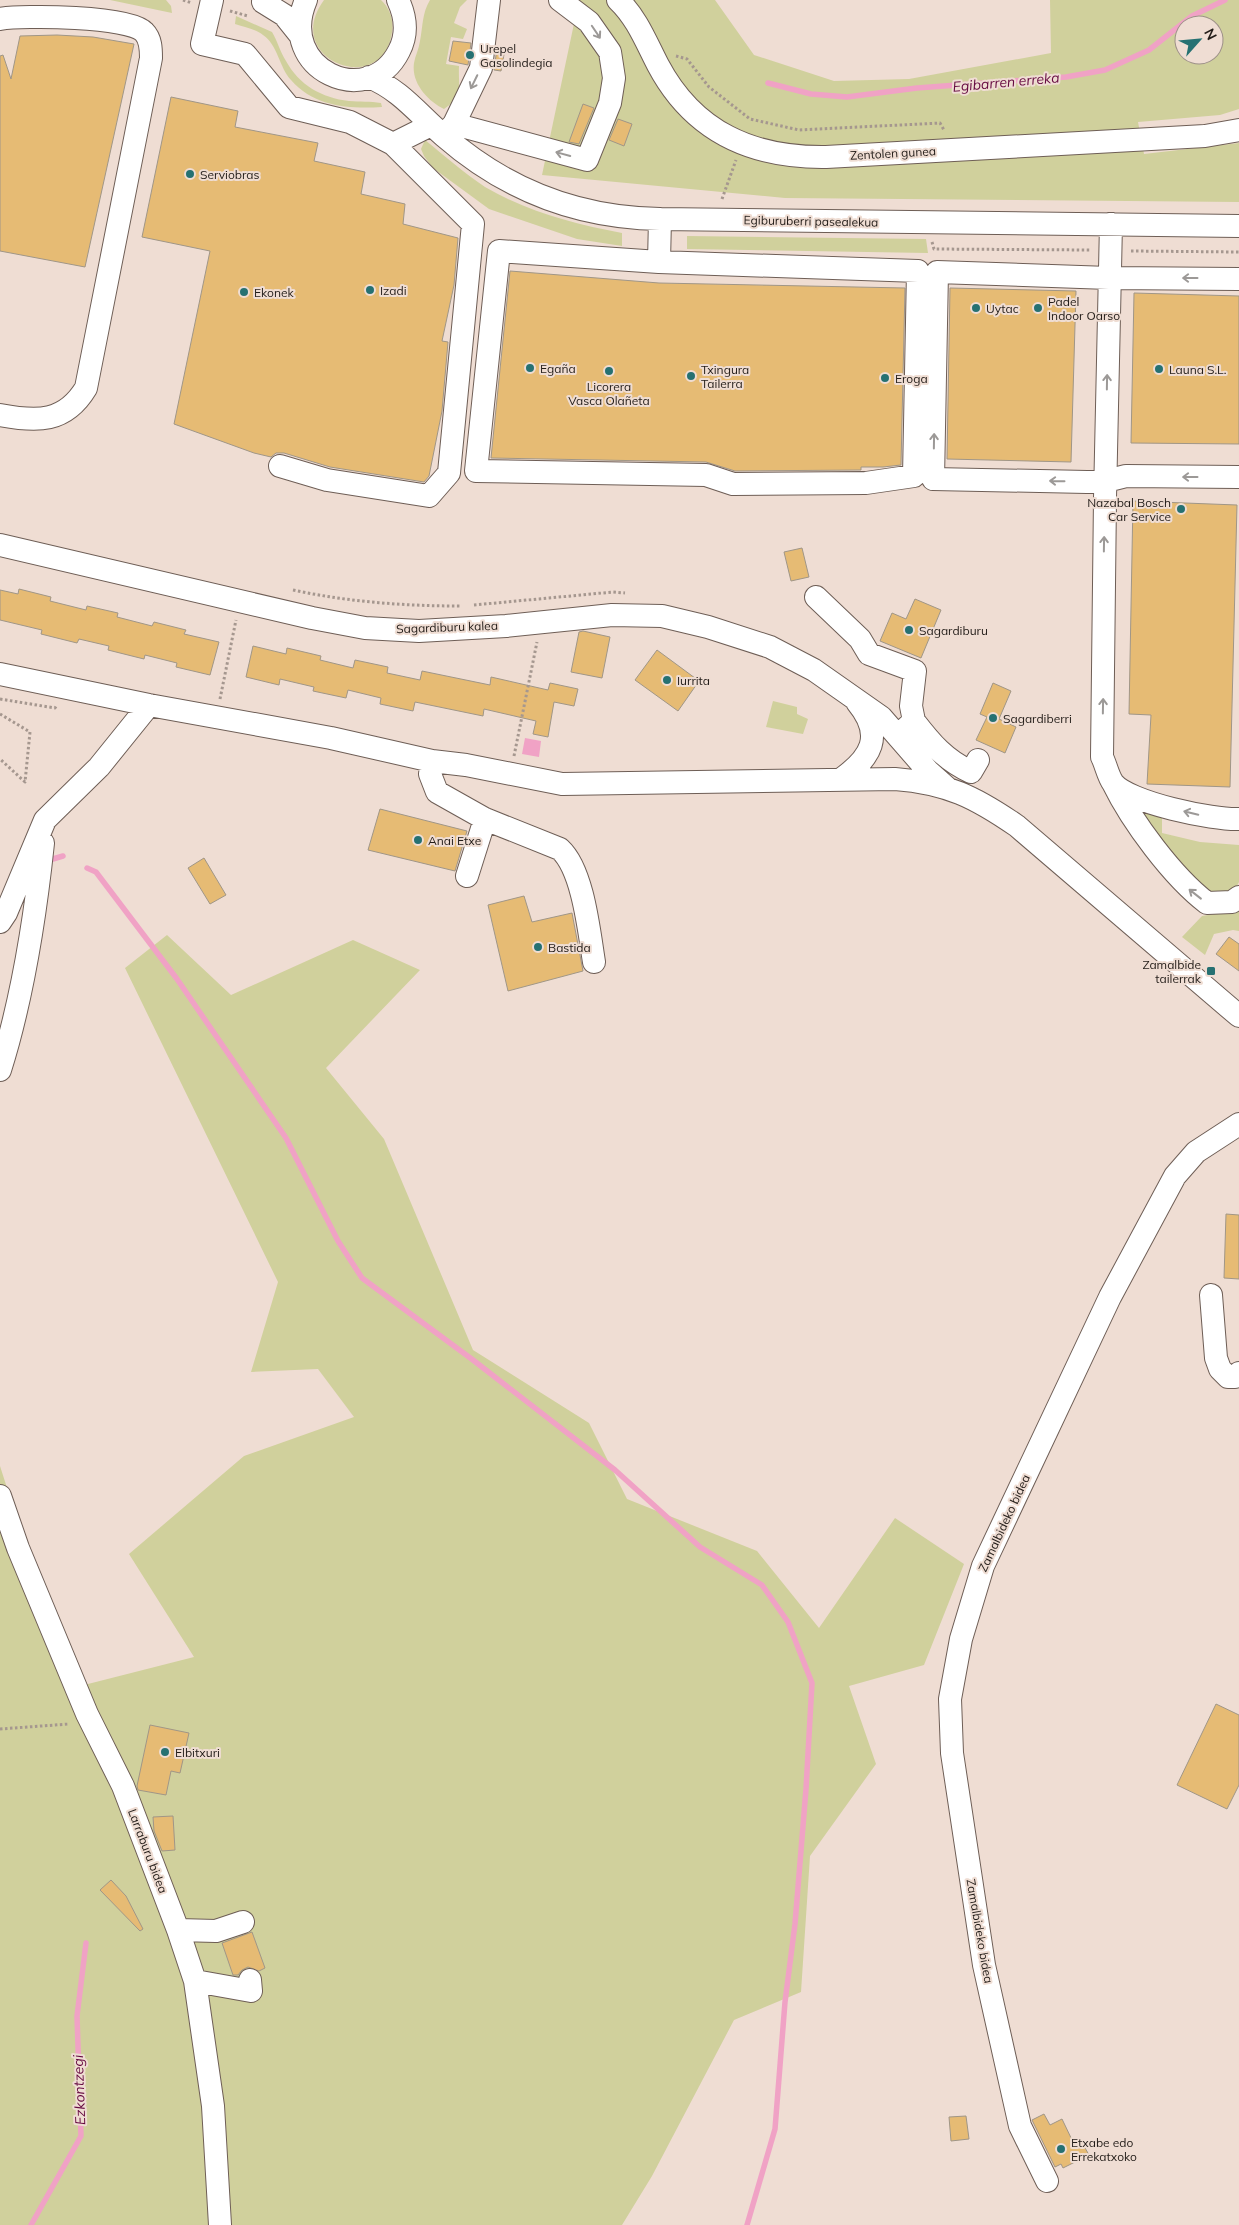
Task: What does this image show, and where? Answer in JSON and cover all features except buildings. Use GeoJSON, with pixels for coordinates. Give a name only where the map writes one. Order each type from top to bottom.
{"type":"FeatureCollection","features":[{"type":"Feature","properties":{"kind":"street"},"geometry":{"type":"LineString","coordinates":[[212,0],[202,44],[245,54],[289,107],[350,122],[393,144],[472,224],[449,473],[429,496],[327,480],[280,466]]}},
{"type":"Feature","properties":{"kind":"street"},"geometry":{"type":"LineString","coordinates":[[259,1],[290,0]]}},
{"type":"Feature","properties":{"kind":"street"},"geometry":{"type":"LineString","coordinates":[[300,35],[299,23],[306,0]]}},
{"type":"Feature","properties":{"kind":"street"},"geometry":{"type":"LineString","coordinates":[[443,128],[481,68],[489,0]]}},
{"type":"Feature","properties":{"kind":"street"},"geometry":{"type":"LineString","coordinates":[[393,144],[443,128],[587,160],[610,103],[614,78],[610,52],[590,22],[560,0]]}},
{"type":"Feature","properties":{"kind":"street","name":"Zentolen gunea"},"geometry":{"type":"LineString","coordinates":[[618,0],[636,23],[667,81],[683,102],[701,119],[722,133],[741,144],[768,153],[797,157],[826,157],[1205,136],[1239,130]]}},
{"type":"Feature","properties":{"kind":"street"},"geometry":{"type":"LineString","coordinates":[[259,1],[284,15],[300,35],[309,56],[325,72],[339,78],[354,80],[369,77],[380,72],[396,57],[403,44],[405,5]]}},
{"type":"Feature","properties":{"kind":"street"},"geometry":{"type":"LineString","coordinates":[[0,19],[67,17],[130,24],[144,31],[150,42],[152,58],[86,388],[78,403],[54,416],[30,421],[0,415]]}},
{"type":"Feature","properties":{"kind":"street","name":"Egiburuberri pasealekua"},"geometry":{"type":"LineString","coordinates":[[396,57],[402,84],[415,108]]}},
{"type":"Feature","properties":{"kind":"street","name":"Egiburuberri pasealekua"},"geometry":{"type":"LineString","coordinates":[[369,77],[395,90],[415,108],[443,128],[490,171],[529,192],[562,204],[612,216],[660,220],[1239,226]]}},
{"type":"Feature","properties":{"kind":"street"},"geometry":{"type":"LineString","coordinates":[[659,262],[660,220]]}},
{"type":"Feature","properties":{"kind":"street"},"geometry":{"type":"LineString","coordinates":[[1111,224],[1102,757],[1125,808],[1189,889],[1207,903],[1232,902],[1239,897]]}},
{"type":"Feature","properties":{"kind":"street"},"geometry":{"type":"LineString","coordinates":[[499,251],[659,262],[918,271],[914,476],[866,483],[733,484],[706,474],[476,472],[499,251]]}},
{"type":"Feature","properties":{"kind":"street"},"geometry":{"type":"LineString","coordinates":[[1239,279],[1109,278],[937,272],[933,479],[1106,481],[1126,476],[1239,477]]}},
{"type":"Feature","properties":{"kind":"street","name":"Sagardiburu kalea"},"geometry":{"type":"LineString","coordinates":[[0,545],[312,618],[365,628],[419,631],[506,626],[612,615],[662,616],[708,627],[770,647],[814,670],[854,698],[866,715],[885,730],[947,788]]}},
{"type":"Feature","properties":{"kind":"street"},"geometry":{"type":"LineString","coordinates":[[816,597],[860,639],[869,654],[915,671],[910,706],[914,720],[936,749],[955,764],[972,772],[978,760]]}},
{"type":"Feature","properties":{"kind":"street"},"geometry":{"type":"LineString","coordinates":[[0,674],[331,738],[432,761],[466,765],[562,784],[895,779],[921,781],[947,788],[978,800],[1018,826],[1239,1016]]}},
{"type":"Feature","properties":{"kind":"street"},"geometry":{"type":"LineString","coordinates":[[0,922],[6,913],[45,820],[99,767],[149,704]]}},
{"type":"Feature","properties":{"kind":"street"},"geometry":{"type":"LineString","coordinates":[[840,780],[856,769],[867,755],[872,739],[885,730],[914,720]]}},
{"type":"Feature","properties":{"kind":"street","name":"Sagardiburu kalea"},"geometry":{"type":"LineString","coordinates":[[885,730],[881,760],[895,779]]}},
{"type":"Feature","properties":{"kind":"street"},"geometry":{"type":"LineString","coordinates":[[432,761],[430,774],[437,792],[485,819],[560,849],[566,854],[571,862],[585,909],[594,962]]}},
{"type":"Feature","properties":{"kind":"street"},"geometry":{"type":"LineString","coordinates":[[1113,783],[1129,793],[1153,803],[1204,816],[1239,819]]}},
{"type":"Feature","properties":{"kind":"street"},"geometry":{"type":"LineString","coordinates":[[467,876],[485,819]]}},
{"type":"Feature","properties":{"kind":"street"},"geometry":{"type":"LineString","coordinates":[[0,1070],[24,974],[37,905],[45,820]]}},
{"type":"Feature","properties":{"kind":"street","name":"Zamalbideko bidea"},"geometry":{"type":"LineString","coordinates":[[1047,2181],[1020,2126],[984,1965],[952,1753],[950,1700],[959,1647],[982,1566],[1110,1297],[1175,1176],[1196,1152],[1239,1124]]}},
{"type":"Feature","properties":{"kind":"street"},"geometry":{"type":"LineString","coordinates":[[1211,1295],[1216,1358],[1220,1369],[1228,1377],[1235,1377],[1239,1373]]}},
{"type":"Feature","properties":{"kind":"street","name":"Larraburu bidea"},"geometry":{"type":"LineString","coordinates":[[0,1496],[18,1548],[87,1714],[123,1786],[178,1930],[195,1981],[213,2106],[220,2225]]}},
{"type":"Feature","properties":{"kind":"street"},"geometry":{"type":"LineString","coordinates":[[178,1930],[216,1931],[243,1922]]}},
{"type":"Feature","properties":{"kind":"street"},"geometry":{"type":"LineString","coordinates":[[195,1981],[251,1991],[250,1980]]}},
{"type":"Feature","properties":{"kind":"path"},"geometry":{"type":"LineString","coordinates":[[669,54],[687,59],[709,87],[750,119],[799,130],[940,123],[949,136]]}},
{"type":"Feature","properties":{"kind":"path"},"geometry":{"type":"LineString","coordinates":[[719,207],[737,157]]}},
{"type":"Feature","properties":{"kind":"path"},"geometry":{"type":"LineString","coordinates":[[288,589],[336,600],[407,606],[465,606],[534,600]]}},
{"type":"Feature","properties":{"kind":"path"},"geometry":{"type":"LineString","coordinates":[[220,700],[238,611]]}},
{"type":"Feature","properties":{"kind":"path"},"geometry":{"type":"LineString","coordinates":[[512,761],[538,640]]}},
{"type":"Feature","properties":{"kind":"path"},"geometry":{"type":"LineString","coordinates":[[0,714],[30,732],[25,782],[0,759]]}},
{"type":"Feature","properties":{"kind":"path"},"geometry":{"type":"LineString","coordinates":[[0,1729],[70,1724],[87,1714]]}},
{"type":"Feature","properties":{"kind":"green space"},"geometry":{"type":"Polygon","coordinates":[[[110,0],[166,0],[171,6],[172,13],[110,0]]]}},
{"type":"Feature","properties":{"kind":"green space"},"geometry":{"type":"Polygon","coordinates":[[[324,0],[381,0],[391,15],[392,23],[392,32],[385,52],[371,64],[355,67],[338,64],[324,54],[315,40],[314,21],[324,0]]]}},
{"type":"Feature","properties":{"kind":"green space"},"geometry":{"type":"Polygon","coordinates":[[[430,0],[467,0],[460,7],[454,23],[467,29],[463,39],[451,37],[446,64],[459,66],[459,90],[455,100],[444,109],[427,96],[415,78],[414,63],[424,15],[430,0]]]}},
{"type":"Feature","properties":{"kind":"green space"},"geometry":{"type":"Polygon","coordinates":[[[579,0],[715,0],[754,55],[834,81],[909,79],[1051,53],[1050,0],[1239,0],[1239,109],[1220,115],[1138,122],[1144,154],[1239,143],[1239,202],[785,198],[542,175],[579,0]]]}},
{"type":"Feature","properties":{"kind":"green space"},"geometry":{"type":"Polygon","coordinates":[[[236,16],[272,32],[291,69],[312,89],[339,99],[381,103],[382,107],[345,106],[321,101],[310,96],[300,89],[287,75],[268,39],[257,31],[235,24],[236,16]]]}},
{"type":"Feature","properties":{"kind":"green space"},"geometry":{"type":"Polygon","coordinates":[[[425,140],[477,182],[501,196],[552,216],[586,226],[622,233],[622,246],[577,239],[489,209],[433,168],[421,149],[425,140]]]}},
{"type":"Feature","properties":{"kind":"green space"},"geometry":{"type":"Polygon","coordinates":[[[687,236],[926,239],[928,253],[687,249],[687,236]]]}},
{"type":"Feature","properties":{"kind":"green space"},"geometry":{"type":"Polygon","coordinates":[[[773,701],[797,707],[797,714],[808,719],[803,734],[766,727],[773,701]]]}},
{"type":"Feature","properties":{"kind":"green space"},"geometry":{"type":"Polygon","coordinates":[[[1139,810],[1162,818],[1162,833],[1200,842],[1239,845],[1239,882],[1237,886],[1226,893],[1217,893],[1209,890],[1181,864],[1139,810]]]}},
{"type":"Feature","properties":{"kind":"green space"},"geometry":{"type":"Polygon","coordinates":[[[1239,910],[1239,931],[1233,930],[1214,934],[1205,955],[1182,937],[1202,916],[1239,910]]]}},
{"type":"Feature","properties":{"kind":"green space"},"geometry":{"type":"Polygon","coordinates":[[[167,935],[231,995],[353,940],[420,970],[326,1068],[384,1139],[473,1350],[589,1423],[627,1499],[757,1551],[819,1628],[895,1518],[964,1564],[924,1665],[849,1686],[876,1764],[810,1856],[801,1992],[734,2020],[652,2176],[622,2225],[0,2225],[0,1466],[76,1703],[84,1685],[194,1657],[129,1554],[244,1456],[354,1417],[318,1369],[251,1372],[278,1282],[125,968],[167,935]]]}},
{"type":"Feature","properties":{"kind":"shaded area"},"geometry":{"type":"Polygon","coordinates":[[[525,738],[541,741],[539,757],[522,754],[525,738]]]}},
{"type":"Feature","properties":{"kind":"waterway","name":"Egibarren erreka"},"geometry":{"type":"LineString","coordinates":[[768,83],[811,94],[847,97],[917,88],[1066,77],[1105,70],[1149,50],[1192,16],[1225,0]]}},
{"type":"Feature","properties":{"kind":"waterway"},"geometry":{"type":"LineString","coordinates":[[46,861],[63,856]]}},
{"type":"Feature","properties":{"kind":"waterway"},"geometry":{"type":"LineString","coordinates":[[87,868],[96,872],[177,979],[286,1138],[338,1241],[362,1278],[473,1360],[615,1470],[700,1547],[762,1585],[788,1622],[812,1683],[806,1789],[795,1924],[785,2002],[775,2129],[747,2225]]}},
{"type":"Feature","properties":{"kind":"waterway","name":"Ezkontzegi"},"geometry":{"type":"LineString","coordinates":[[31,2225],[81,2136],[77,2016],[86,1943]]}},
{"type":"Feature","properties":{"kind":"place","name":"Urepel Gasolindegia"},"geometry":{"type":"Point","coordinates":[470,55]}},
{"type":"Feature","properties":{"kind":"place","name":"Serviobras"},"geometry":{"type":"Point","coordinates":[190,174]}},
{"type":"Feature","properties":{"kind":"place","name":"Izadi"},"geometry":{"type":"Point","coordinates":[370,290]}},
{"type":"Feature","properties":{"kind":"place","name":"Ekonek"},"geometry":{"type":"Point","coordinates":[244,292]}},
{"type":"Feature","properties":{"kind":"place","name":"Uytac"},"geometry":{"type":"Point","coordinates":[976,308]}},
{"type":"Feature","properties":{"kind":"place","name":"Padel Indoor Oarso"},"geometry":{"type":"Point","coordinates":[1038,308]}},
{"type":"Feature","properties":{"kind":"place","name":"Egaña"},"geometry":{"type":"Point","coordinates":[530,368]}},
{"type":"Feature","properties":{"kind":"place","name":"Launa S.L."},"geometry":{"type":"Point","coordinates":[1159,369]}},
{"type":"Feature","properties":{"kind":"place","name":"Licorera Vasca Olañeta"},"geometry":{"type":"Point","coordinates":[609,371]}},
{"type":"Feature","properties":{"kind":"place","name":"Txingura Tailerra"},"geometry":{"type":"Point","coordinates":[691,376]}},
{"type":"Feature","properties":{"kind":"place","name":"Eroga"},"geometry":{"type":"Point","coordinates":[885,378]}},
{"type":"Feature","properties":{"kind":"place","name":"Nazabal Bosch Car Service"},"geometry":{"type":"Point","coordinates":[1181,509]}},
{"type":"Feature","properties":{"kind":"place","name":"Sagardiburu"},"geometry":{"type":"Point","coordinates":[909,630]}},
{"type":"Feature","properties":{"kind":"place","name":"Iurrita"},"geometry":{"type":"Point","coordinates":[667,680]}},
{"type":"Feature","properties":{"kind":"place","name":"Sagardiberri"},"geometry":{"type":"Point","coordinates":[993,718]}},
{"type":"Feature","properties":{"kind":"place","name":"Anai Etxe"},"geometry":{"type":"Point","coordinates":[418,840]}},
{"type":"Feature","properties":{"kind":"place","name":"Bastida"},"geometry":{"type":"Point","coordinates":[538,947]}},
{"type":"Feature","properties":{"kind":"place","name":"Zamalbide tailerrak"},"geometry":{"type":"Point","coordinates":[1211,971]}},
{"type":"Feature","properties":{"kind":"place","name":"Elbitxuri"},"geometry":{"type":"Point","coordinates":[165,1752]}},
{"type":"Feature","properties":{"kind":"place","name":"Etxabe edo Errekatxoko"},"geometry":{"type":"Point","coordinates":[1061,2149]}}]}
